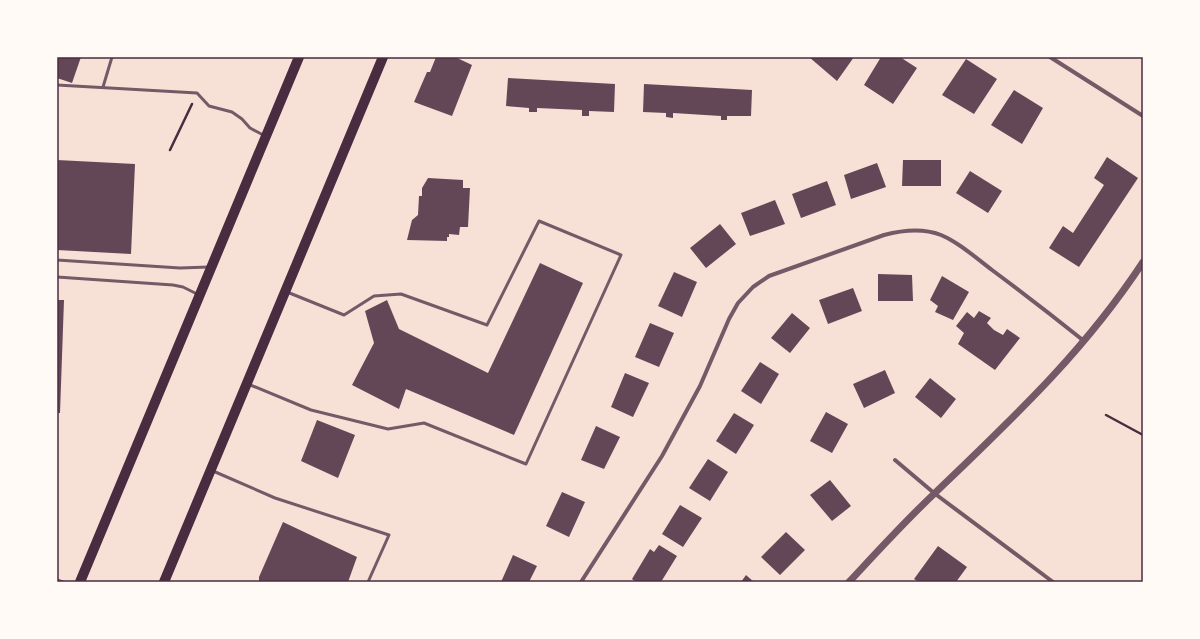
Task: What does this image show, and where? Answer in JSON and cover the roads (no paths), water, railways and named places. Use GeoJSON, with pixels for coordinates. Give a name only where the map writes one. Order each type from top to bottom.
{"type":"FeatureCollection","features":[{"type":"Feature","properties":{"kind":"main road"},"geometry":{"type":"LineString","coordinates":[[80,582],[299,57]]}},
{"type":"Feature","properties":{"kind":"main road"},"geometry":{"type":"LineString","coordinates":[[164,582],[383,57]]}},
{"type":"Feature","properties":{"kind":"street"},"geometry":{"type":"LineString","coordinates":[[1050,57],[1143,116]]}},
{"type":"Feature","properties":{"kind":"street"},"geometry":{"type":"LineString","coordinates":[[580,582],[662,456],[700,386],[729,319],[738,303],[753,287],[769,276],[884,235],[902,230],[922,231],[941,235],[962,247],[1062,322],[1084,341]]}},
{"type":"Feature","properties":{"kind":"street"},"geometry":{"type":"LineString","coordinates":[[849,582],[934,493],[1025,406],[1057,373],[1111,307],[1143,262]]}},
{"type":"Feature","properties":{"kind":"street"},"geometry":{"type":"LineString","coordinates":[[895,460],[934,493],[1053,582]]}},
{"type":"Feature","properties":{"kind":"lane"},"geometry":{"type":"LineString","coordinates":[[103,87],[112,57]]}},
{"type":"Feature","properties":{"kind":"lane"},"geometry":{"type":"LineString","coordinates":[[57,85],[197,93],[210,106],[232,112],[242,119],[250,128],[266,137]]}},
{"type":"Feature","properties":{"kind":"lane"},"geometry":{"type":"LineString","coordinates":[[247,384],[311,410],[388,429],[424,423],[526,464],[621,255],[539,221],[487,325],[401,294],[374,296],[344,315],[286,292]]}},
{"type":"Feature","properties":{"kind":"lane"},"geometry":{"type":"LineString","coordinates":[[57,260],[180,268],[212,266]]}},
{"type":"Feature","properties":{"kind":"lane"},"geometry":{"type":"LineString","coordinates":[[57,277],[183,287],[200,296]]}},
{"type":"Feature","properties":{"kind":"lane"},"geometry":{"type":"LineString","coordinates":[[211,471],[275,498],[389,535],[368,582]]}},
{"type":"Feature","properties":{"kind":"lane"},"geometry":{"type":"LineString","coordinates":[[57,580],[63,582]]}}]}
